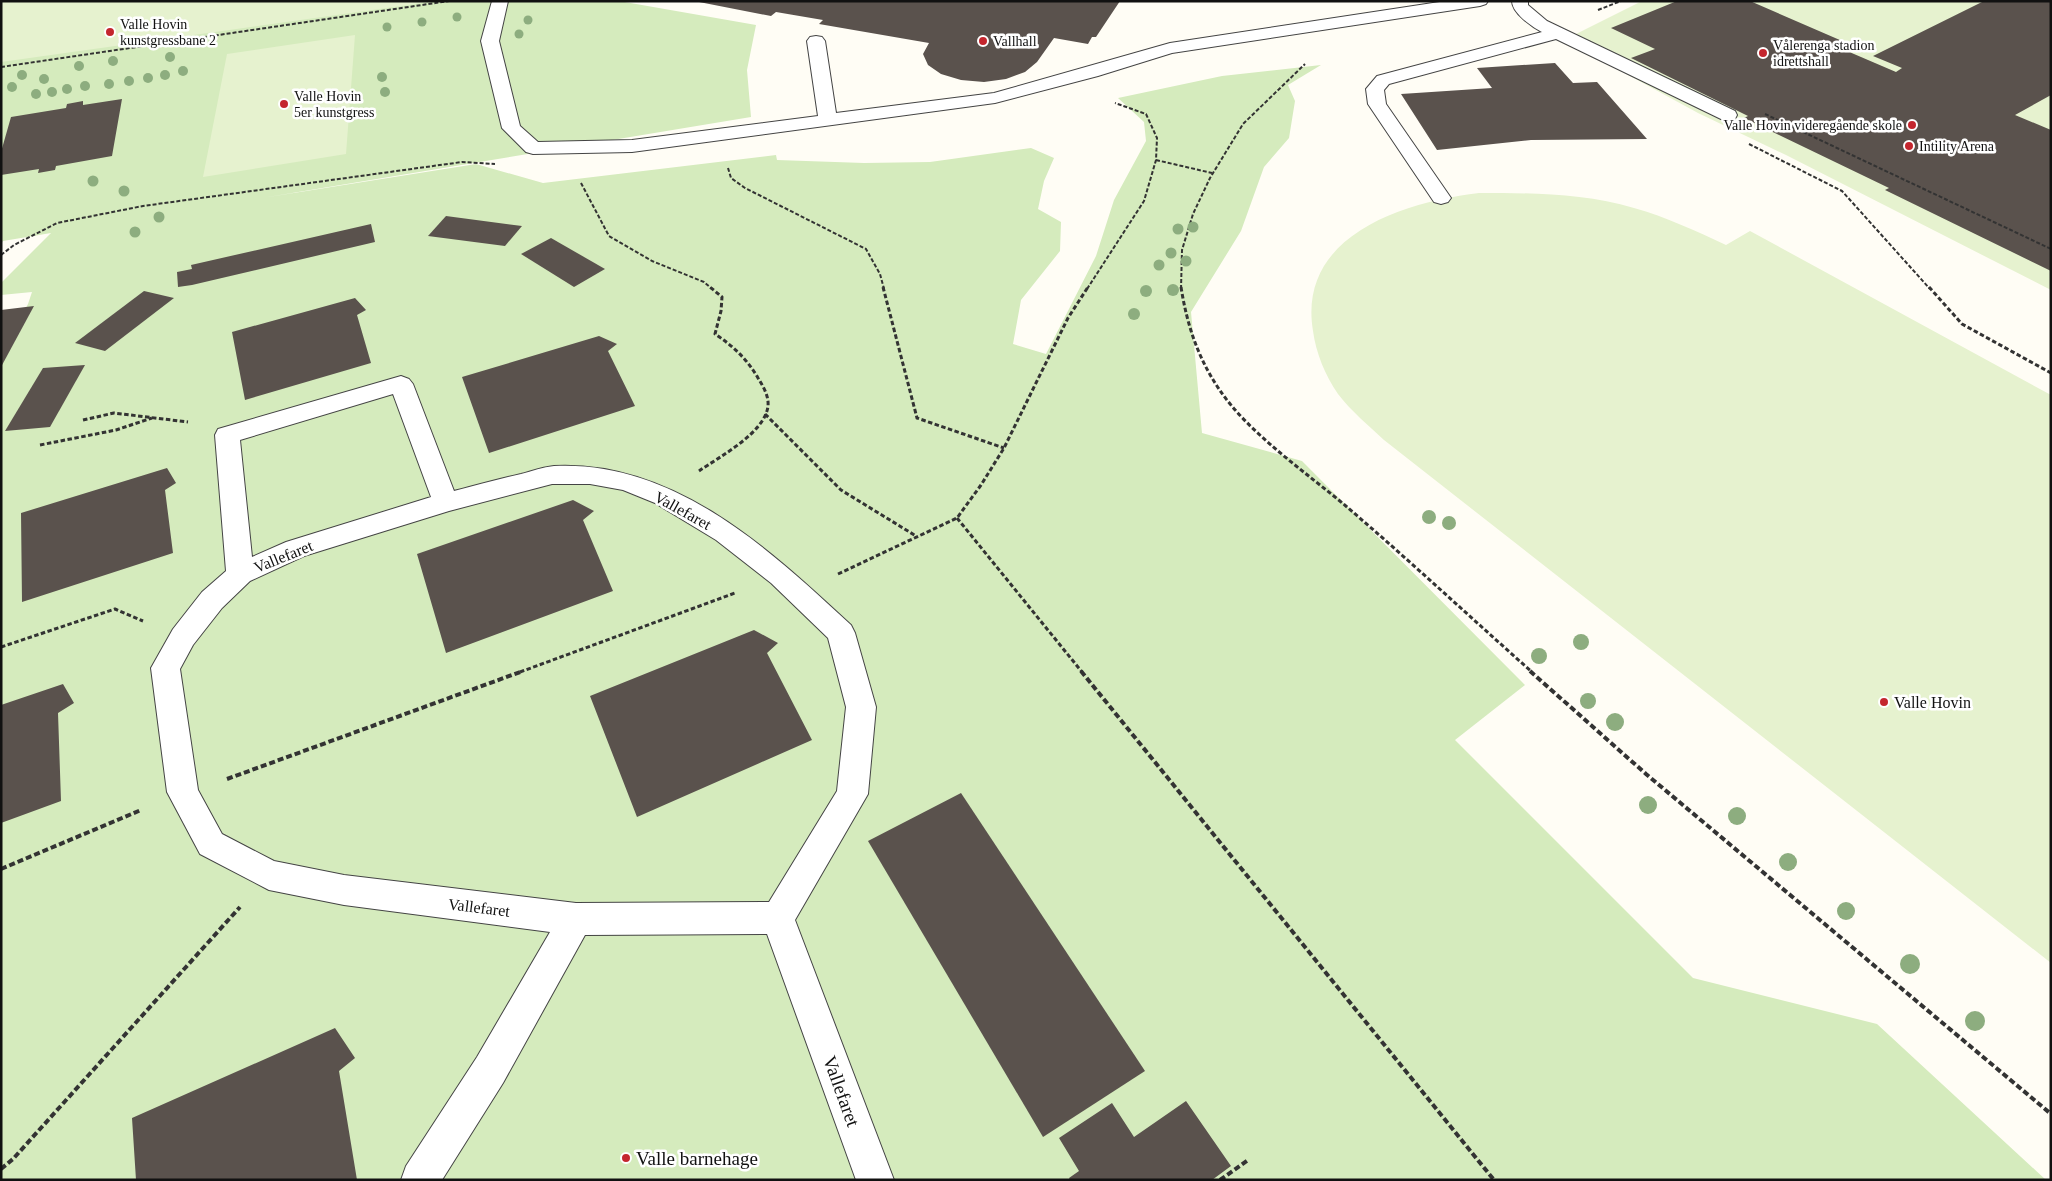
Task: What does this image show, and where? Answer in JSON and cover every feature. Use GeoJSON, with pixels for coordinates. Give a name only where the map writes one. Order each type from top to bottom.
{"type":"FeatureCollection","features":[{"type":"Feature","properties":{"kind":"street"},"geometry":{"type":"LineString","coordinates":[[500,1],[490,41],[511,128],[532,148],[632,146],[995,98],[1092,72],[1170,48],[1480,1]]}},
{"type":"Feature","properties":{"kind":"street"},"geometry":{"type":"LineString","coordinates":[[1520,1],[1520,6],[1536,22],[1728,115]]}},
{"type":"Feature","properties":{"kind":"street"},"geometry":{"type":"LineString","coordinates":[[1441,198],[1377,104],[1375,89],[1383,80],[1558,33]]}},
{"type":"Feature","properties":{"kind":"street"},"geometry":{"type":"LineString","coordinates":[[816,41],[828,121]]}},
{"type":"Feature","properties":{"kind":"street"},"geometry":{"type":"LineString","coordinates":[[240,574],[227,435],[401,384],[446,502]]}},
{"type":"Feature","properties":{"kind":"street","name":"Vallefaret"},"geometry":{"type":"LineString","coordinates":[[552,475],[590,475],[627,482],[664,496],[725,534],[790,584],[841,633],[861,707],[852,794],[778,918],[576,919],[344,890],[269,875],[211,844],[184,792],[165,668],[183,636],[212,600],[240,574],[295,549],[446,502],[552,475]]}},
{"type":"Feature","properties":{"kind":"street","name":"Vallefaret"},"geometry":{"type":"LineString","coordinates":[[778,918],[875,1180]]}},
{"type":"Feature","properties":{"kind":"street"},"geometry":{"type":"LineString","coordinates":[[420,1180],[490,1070],[576,919]]}},
{"type":"Feature","properties":{"kind":"path"},"geometry":{"type":"LineString","coordinates":[[1,67],[449,1]]}},
{"type":"Feature","properties":{"kind":"path"},"geometry":{"type":"LineString","coordinates":[[1310,60],[1243,124],[1212,173],[1193,214],[1182,250],[1180,284],[1186,318],[1201,360],[1220,391],[1247,423],[1348,508],[1646,774],[2051,1114]]}},
{"type":"Feature","properties":{"kind":"path"},"geometry":{"type":"LineString","coordinates":[[1,869],[184,792],[228,779],[790,584],[917,536],[957,518],[981,485],[1004,448],[1068,318],[1144,201],[1156,160],[1157,138],[1146,114],[1111,102]]}},
{"type":"Feature","properties":{"kind":"path"},"geometry":{"type":"LineString","coordinates":[[1757,110],[2051,249]]}},
{"type":"Feature","properties":{"kind":"path"},"geometry":{"type":"LineString","coordinates":[[1744,142],[1842,191],[1962,324],[2051,373]]}},
{"type":"Feature","properties":{"kind":"path"},"geometry":{"type":"LineString","coordinates":[[1156,160],[1212,173]]}},
{"type":"Feature","properties":{"kind":"path"},"geometry":{"type":"LineString","coordinates":[[1,255],[14,245],[57,223],[143,206],[462,162],[500,164]]}},
{"type":"Feature","properties":{"kind":"path"},"geometry":{"type":"LineString","coordinates":[[727,163],[731,178],[745,188],[866,249],[880,274],[917,418],[1004,448]]}},
{"type":"Feature","properties":{"kind":"path"},"geometry":{"type":"LineString","coordinates":[[580,182],[609,236],[652,260],[704,282],[722,297],[721,311],[715,334],[739,350],[767,394],[768,409],[761,423],[739,442],[664,496]]}},
{"type":"Feature","properties":{"kind":"path"},"geometry":{"type":"LineString","coordinates":[[83,420],[114,413],[199,424],[204,432],[227,435]]}},
{"type":"Feature","properties":{"kind":"path"},"geometry":{"type":"LineString","coordinates":[[765,414],[841,490],[917,536]]}},
{"type":"Feature","properties":{"kind":"path"},"geometry":{"type":"LineString","coordinates":[[40,445],[116,430],[152,418]]}},
{"type":"Feature","properties":{"kind":"path"},"geometry":{"type":"LineString","coordinates":[[957,518],[1494,1180]]}},
{"type":"Feature","properties":{"kind":"path"},"geometry":{"type":"LineString","coordinates":[[1,647],[115,610],[183,636]]}},
{"type":"Feature","properties":{"kind":"path"},"geometry":{"type":"LineString","coordinates":[[1,1169],[19,1152],[269,875]]}},
{"type":"Feature","properties":{"kind":"path"},"geometry":{"type":"LineString","coordinates":[[1220,1180],[1248,1160]]}},
{"type":"Feature","properties":{"kind":"green space"},"geometry":{"type":"Polygon","coordinates":[[[1,1],[619,1],[756,25],[747,70],[751,117],[262,198],[476,164],[543,183],[776,155],[777,160],[864,163],[930,162],[1031,148],[1054,158],[1044,181],[1038,209],[1061,222],[1060,251],[1021,300],[1013,344],[1046,354],[1096,256],[1114,200],[1146,141],[1144,122],[1118,98],[1222,76],[1321,65],[1288,85],[1295,101],[1289,138],[1264,167],[1241,231],[1191,312],[1202,433],[1302,461],[1525,685],[1455,740],[1693,978],[1877,1024],[2046,1180],[1,1180],[1,357],[28,304],[32,292],[1,295],[1,283],[51,233],[3,241],[1,244],[1,1]]]}},
{"type":"Feature","properties":{"kind":"green space","name":"Valle Hovin kunstgressbane 2"},"geometry":{"type":"Polygon","coordinates":[[[1,1],[437,1],[1,62],[1,1]]]}},
{"type":"Feature","properties":{"kind":"green space","name":"Intility Arena"},"geometry":{"type":"Polygon","coordinates":[[[1642,1],[2051,1],[2051,290],[1786,155],[1698,113],[1564,40],[1642,1]]]}},
{"type":"Feature","properties":{"kind":"green space","name":"Valle Hovin 5er kunstgress"},"geometry":{"type":"Polygon","coordinates":[[[355,35],[346,154],[203,177],[227,54],[355,35]]]}},
{"type":"Feature","properties":{"kind":"green space","name":"Valle Hovin"},"geometry":{"type":"Polygon","coordinates":[[[1479,193],[1557,195],[1615,203],[1669,220],[1726,245],[1750,231],[2051,395],[2051,963],[1384,440],[1338,394],[1322,364],[1313,331],[1312,298],[1322,270],[1339,248],[1362,229],[1389,215],[1419,205],[1479,193]]]}},
{"type":"Feature","properties":{"kind":"building","name":"Vallhall"},"geometry":{"type":"Polygon","coordinates":[[[694,1],[1120,1],[1096,37],[1092,37],[1088,44],[1054,38],[1037,62],[1025,72],[1006,79],[984,82],[961,80],[941,74],[928,65],[923,54],[929,43],[819,24],[823,20],[776,12],[771,16],[694,1]]]}},
{"type":"Feature","properties":{"kind":"building","name":"Intility Arena"},"geometry":{"type":"Polygon","coordinates":[[[1677,1],[1750,1],[1856,47],[1847,51],[1896,72],[1902,68],[1873,56],[1984,1],[2051,1],[2051,95],[2015,115],[2051,130],[2051,271],[1885,190],[1889,188],[1744,118],[1748,116],[1631,58],[1655,49],[1611,28],[1677,1]]]}},
{"type":"Feature","properties":{"kind":"building"},"geometry":{"type":"Polygon","coordinates":[[[1555,63],[1573,83],[1597,82],[1647,139],[1531,140],[1437,150],[1401,94],[1492,88],[1477,68],[1555,63]]]}},
{"type":"Feature","properties":{"kind":"building"},"geometry":{"type":"Polygon","coordinates":[[[122,99],[112,156],[56,166],[55,170],[38,173],[39,169],[1,175],[1,152],[11,117],[66,108],[67,104],[83,101],[83,105],[122,99]]]}},
{"type":"Feature","properties":{"kind":"building"},"geometry":{"type":"Polygon","coordinates":[[[446,216],[522,226],[505,246],[428,236],[446,216]]]}},
{"type":"Feature","properties":{"kind":"building"},"geometry":{"type":"Polygon","coordinates":[[[371,224],[375,242],[178,287],[177,272],[192,269],[191,265],[371,224]]]}},
{"type":"Feature","properties":{"kind":"building"},"geometry":{"type":"Polygon","coordinates":[[[551,238],[605,269],[574,287],[521,254],[551,238]]]}},
{"type":"Feature","properties":{"kind":"building"},"geometry":{"type":"Polygon","coordinates":[[[144,291],[174,298],[105,351],[75,343],[144,291]]]}},
{"type":"Feature","properties":{"kind":"building"},"geometry":{"type":"Polygon","coordinates":[[[355,298],[366,310],[357,315],[371,363],[245,400],[232,332],[355,298]]]}},
{"type":"Feature","properties":{"kind":"building"},"geometry":{"type":"Polygon","coordinates":[[[34,306],[1,367],[1,310],[34,306]]]}},
{"type":"Feature","properties":{"kind":"building"},"geometry":{"type":"Polygon","coordinates":[[[599,336],[617,344],[608,351],[635,406],[489,453],[462,377],[599,336]]]}},
{"type":"Feature","properties":{"kind":"building"},"geometry":{"type":"Polygon","coordinates":[[[85,365],[50,427],[5,431],[43,368],[85,365]]]}},
{"type":"Feature","properties":{"kind":"building"},"geometry":{"type":"Polygon","coordinates":[[[167,468],[176,483],[165,490],[173,553],[22,602],[21,513],[167,468]]]}},
{"type":"Feature","properties":{"kind":"building"},"geometry":{"type":"Polygon","coordinates":[[[573,500],[594,511],[583,520],[613,591],[446,653],[417,554],[573,500]]]}},
{"type":"Feature","properties":{"kind":"building"},"geometry":{"type":"Polygon","coordinates":[[[754,630],[778,643],[767,653],[812,740],[637,817],[590,696],[754,630]]]}},
{"type":"Feature","properties":{"kind":"building"},"geometry":{"type":"Polygon","coordinates":[[[63,684],[74,703],[58,713],[61,801],[1,823],[1,705],[63,684]]]}},
{"type":"Feature","properties":{"kind":"building"},"geometry":{"type":"Polygon","coordinates":[[[961,793],[1145,1071],[1043,1137],[868,841],[961,793]]]}},
{"type":"Feature","properties":{"kind":"building"},"geometry":{"type":"Polygon","coordinates":[[[335,1028],[355,1058],[339,1071],[357,1180],[136,1180],[132,1118],[335,1028]]]}},
{"type":"Feature","properties":{"kind":"building"},"geometry":{"type":"Polygon","coordinates":[[[1186,1101],[1231,1166],[1212,1180],[1070,1180],[1069,1178],[1079,1171],[1059,1138],[1112,1103],[1134,1137],[1186,1101]]]}},
{"type":"Feature","properties":{"kind":"place","name":"Valle Hovin kunstgressbane 2"},"geometry":{"type":"Point","coordinates":[110,32]}},
{"type":"Feature","properties":{"kind":"place","name":"Vallhall"},"geometry":{"type":"Point","coordinates":[983,41]}},
{"type":"Feature","properties":{"kind":"place","name":"Vålerenga stadion idrettshall"},"geometry":{"type":"Point","coordinates":[1763,53]}},
{"type":"Feature","properties":{"kind":"place","name":"Valle Hovin 5er kunstgress"},"geometry":{"type":"Point","coordinates":[284,104]}},
{"type":"Feature","properties":{"kind":"place","name":"Valle Hovin videregående skole"},"geometry":{"type":"Point","coordinates":[1912,125]}},
{"type":"Feature","properties":{"kind":"place","name":"Intility Arena"},"geometry":{"type":"Point","coordinates":[1909,146]}},
{"type":"Feature","properties":{"kind":"place","name":"Valle Hovin"},"geometry":{"type":"Point","coordinates":[1884,702]}},
{"type":"Feature","properties":{"kind":"place","name":"Valle barnehage"},"geometry":{"type":"Point","coordinates":[626,1158]}}]}
